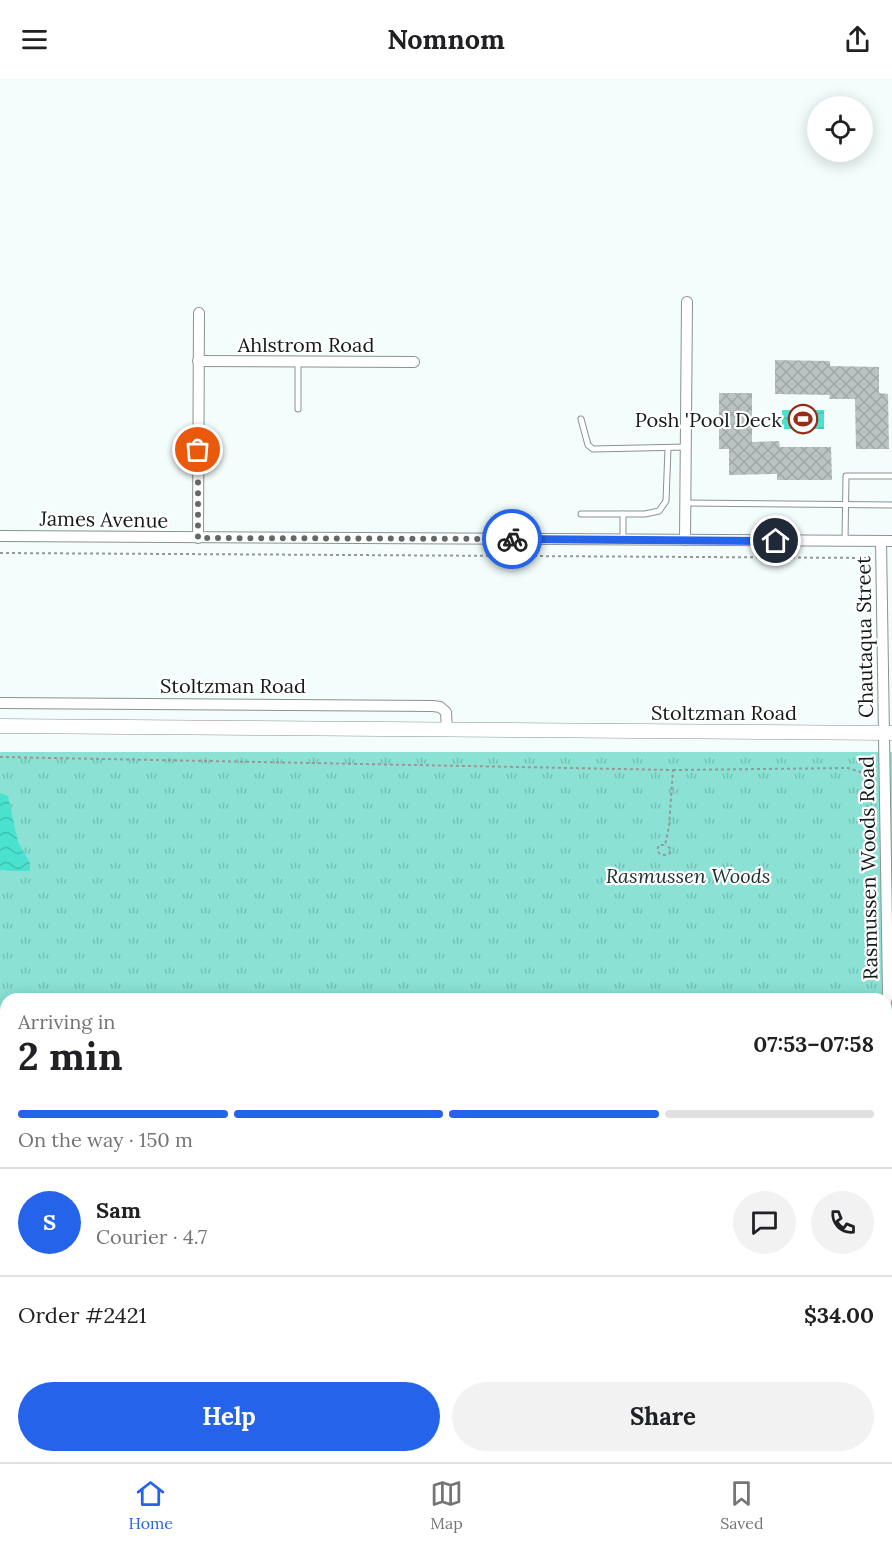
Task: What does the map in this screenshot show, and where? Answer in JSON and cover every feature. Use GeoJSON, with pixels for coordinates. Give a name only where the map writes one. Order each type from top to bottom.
{"type":"FeatureCollection","features":[{"type":"Feature","properties":{"kind":"street"},"geometry":{"type":"LineString","coordinates":[[685,540],[687,302]]}},
{"type":"Feature","properties":{"kind":"street"},"geometry":{"type":"LineString","coordinates":[[198,538],[199,313]]}},
{"type":"Feature","properties":{"kind":"street","name":"Ahlstrom Road"},"geometry":{"type":"LineString","coordinates":[[198,361],[414,362]]}},
{"type":"Feature","properties":{"kind":"street","name":"James Avenue"},"geometry":{"type":"LineString","coordinates":[[0,536],[886,541]]}},
{"type":"Feature","properties":{"kind":"street","name":"Chautaqua Street"},"geometry":{"type":"LineString","coordinates":[[886,541],[881,558],[888,733]]}},
{"type":"Feature","properties":{"kind":"street","name":"Stoltzman Road"},"geometry":{"type":"LineString","coordinates":[[0,703],[433,706],[440,707],[446,712],[447,730]]}},
{"type":"Feature","properties":{"kind":"street","name":"Stoltzman Road"},"geometry":{"type":"LineString","coordinates":[[0,726],[888,733]]}},
{"type":"Feature","properties":{"kind":"street","name":"Rasmussen Woods Road"},"geometry":{"type":"LineString","coordinates":[[888,733],[884,790],[888,993]]}},
{"type":"Feature","properties":{"kind":"lane"},"geometry":{"type":"LineString","coordinates":[[297,410],[298,362]]}},
{"type":"Feature","properties":{"kind":"lane"},"geometry":{"type":"LineString","coordinates":[[581,419],[588,445],[593,449],[686,447]]}},
{"type":"Feature","properties":{"kind":"lane"},"geometry":{"type":"LineString","coordinates":[[581,514],[659,511],[664,507],[666,501],[668,448]]}},
{"type":"Feature","properties":{"kind":"lane"},"geometry":{"type":"LineString","coordinates":[[845,541],[846,476],[892,476]]}},
{"type":"Feature","properties":{"kind":"lane"},"geometry":{"type":"LineString","coordinates":[[686,503],[892,505]]}},
{"type":"Feature","properties":{"kind":"lane"},"geometry":{"type":"LineString","coordinates":[[623,514],[623,540]]}},
{"type":"Feature","properties":{"kind":"path"},"geometry":{"type":"LineString","coordinates":[[0,553],[881,558]]}},
{"type":"Feature","properties":{"kind":"path"},"geometry":{"type":"LineString","coordinates":[[0,757],[673,770],[848,768],[870,775],[884,790]]}},
{"type":"Feature","properties":{"kind":"path"},"geometry":{"type":"LineString","coordinates":[[665,845],[669,827],[673,770]]}},
{"type":"Feature","properties":{"kind":"path"},"geometry":{"type":"LineString","coordinates":[[659,845],[665,845],[670,848],[670,853],[660,854],[657,850],[659,845]]}},
{"type":"Feature","properties":{"kind":"green space","name":"Rasmussen Woods"},"geometry":{"type":"Polygon","coordinates":[[[0,752],[892,752],[892,993],[0,993],[0,752]]]}},
{"type":"Feature","properties":{"kind":"water","name":"Posh 'Pool Deck"},"geometry":{"type":"Polygon","coordinates":[[[782,410],[824,410],[824,429],[782,429],[782,410]]]}},
{"type":"Feature","properties":{"kind":"water"},"geometry":{"type":"Polygon","coordinates":[[[0,793],[8,796],[18,842],[30,863],[30,871],[0,870],[0,793]]]}},
{"type":"Feature","properties":{"kind":"building"},"geometry":{"type":"Polygon","coordinates":[[[775,360],[830,361],[830,366],[879,367],[879,393],[888,394],[889,449],[856,449],[855,399],[829,399],[830,395],[775,394],[775,360]]]}},
{"type":"Feature","properties":{"kind":"building"},"geometry":{"type":"Polygon","coordinates":[[[719,393],[752,393],[752,442],[779,441],[780,447],[831,447],[832,480],[777,480],[777,474],[729,475],[729,449],[719,449],[719,393]]]}},
{"type":"Feature","properties":{"kind":"way so far"},"geometry":{"type":"LineString","coordinates":[[198,450],[198,538],[512,539]]}},
{"type":"Feature","properties":{"kind":"place","name":"Posh 'Pool Deck"},"geometry":{"type":"Point","coordinates":[803,419]}},
{"type":"Feature","properties":{"kind":"route"},"geometry":{"type":"LineString","coordinates":[[512,539],[776,541]]}}]}
